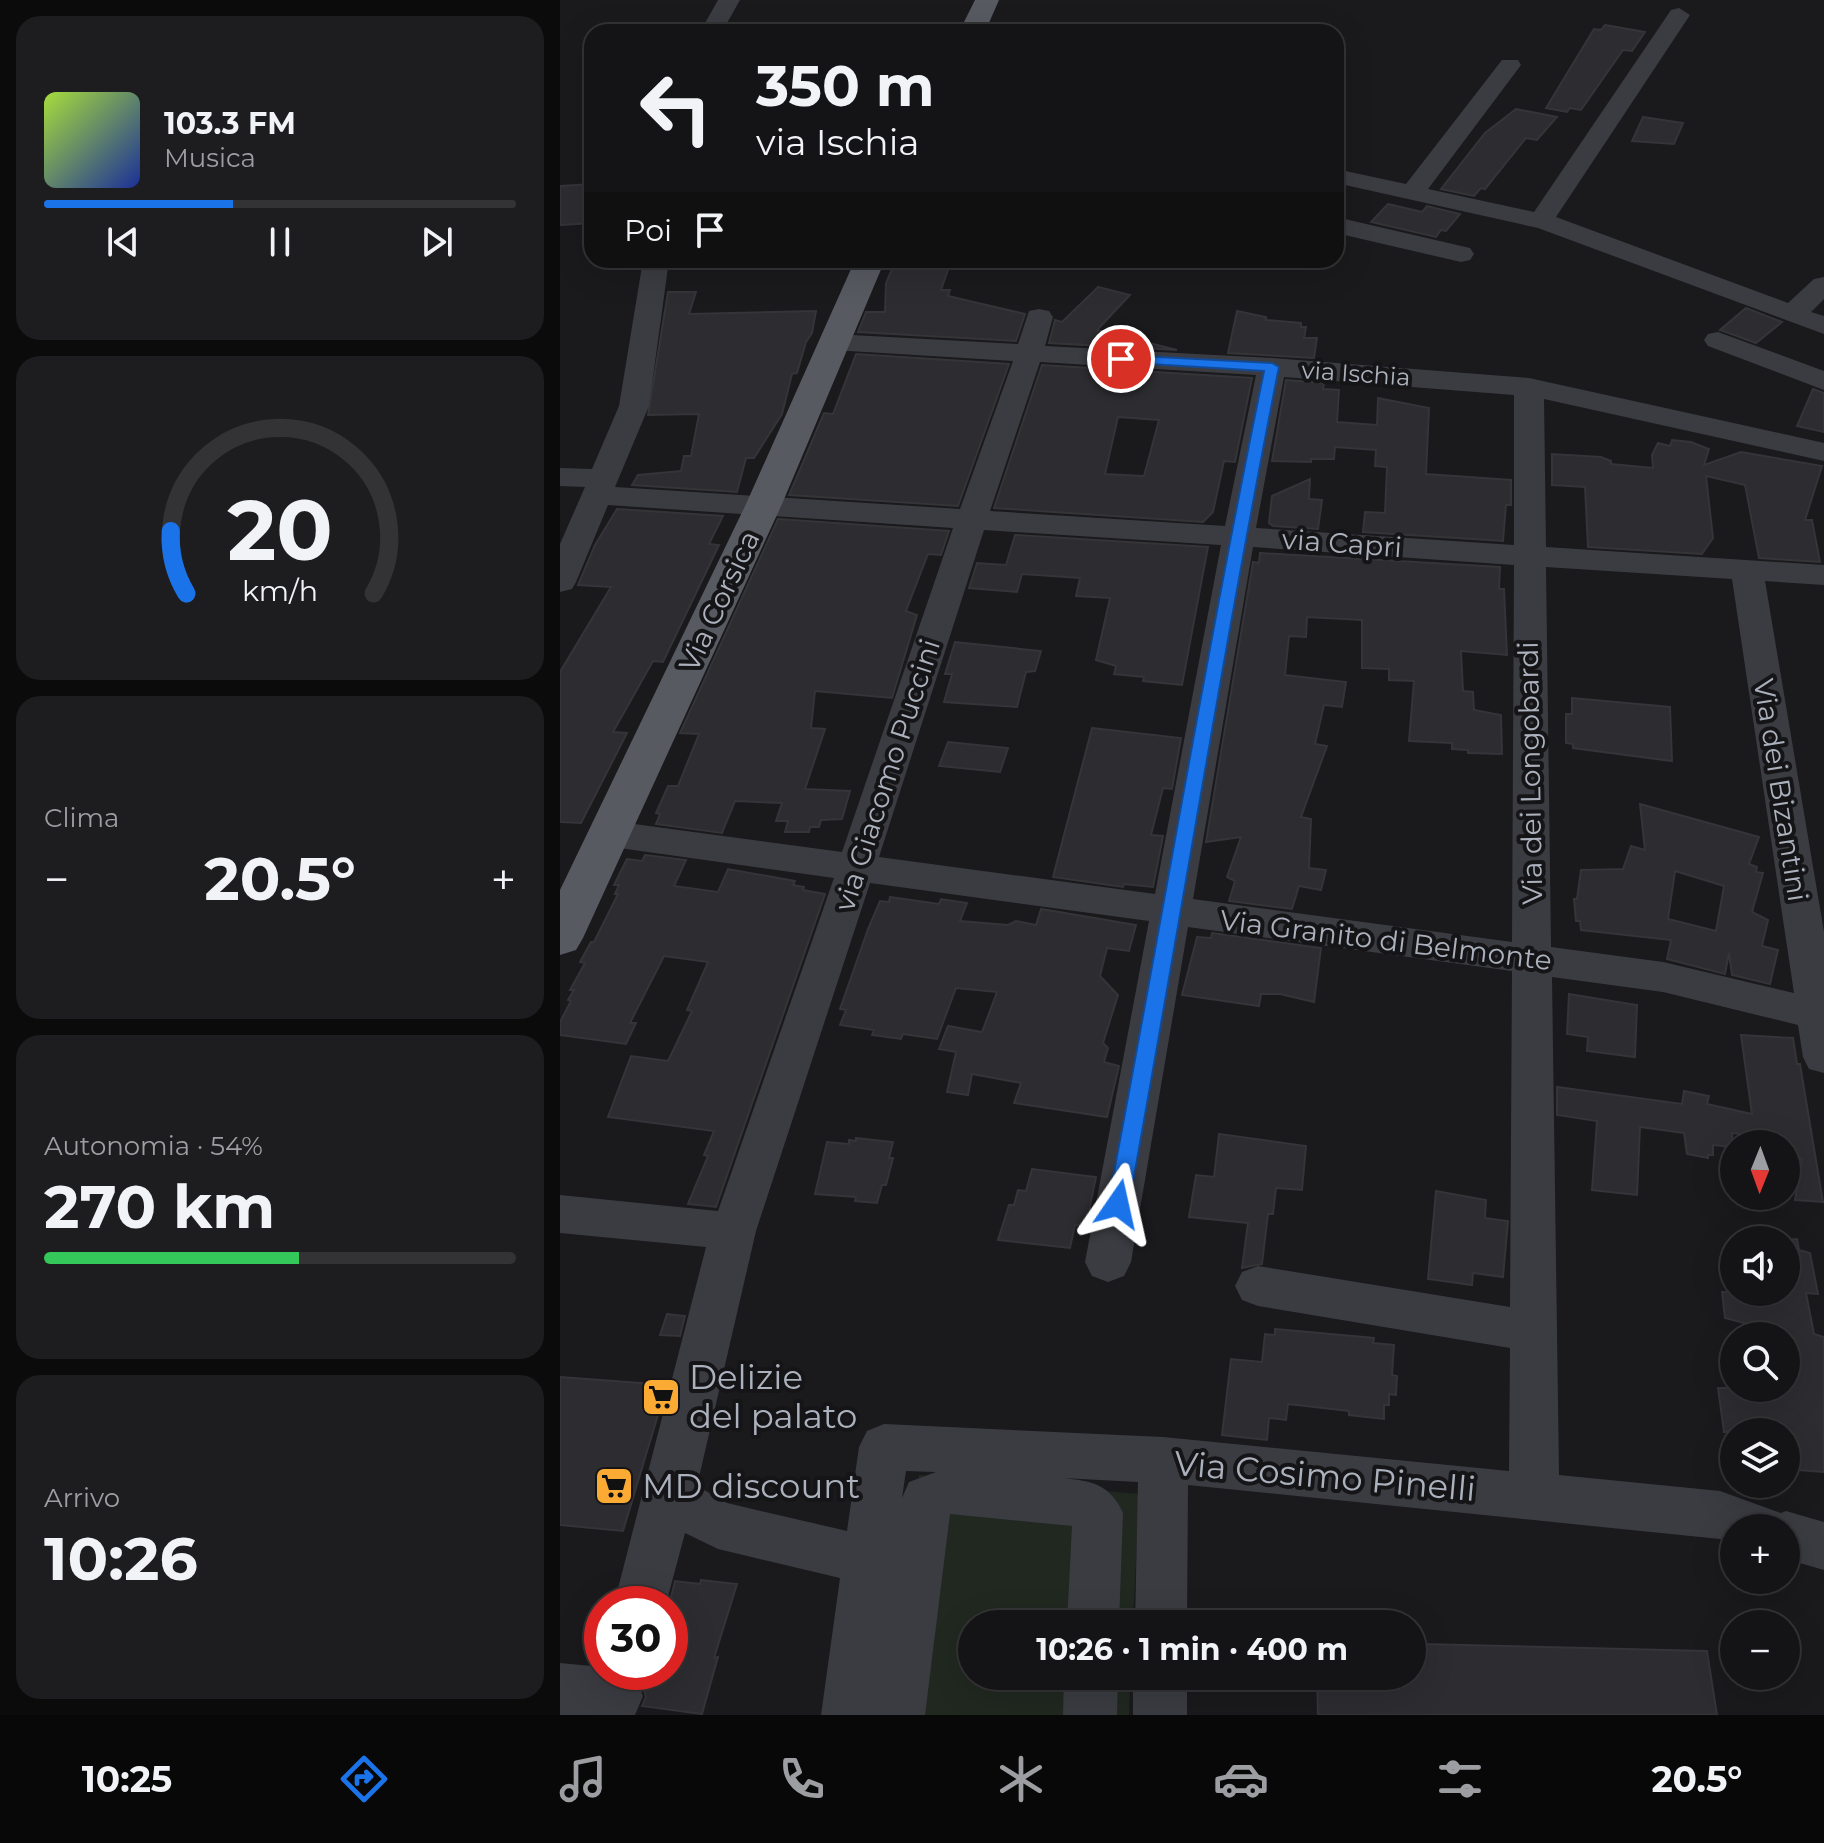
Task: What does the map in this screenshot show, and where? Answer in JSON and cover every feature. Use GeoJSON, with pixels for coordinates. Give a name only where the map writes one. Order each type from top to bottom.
{"type":"FeatureCollection","features":[{"type":"Feature","properties":{"kind":"main road"},"geometry":{"type":"LineString","coordinates":[[976,24],[987,0]]}},
{"type":"Feature","properties":{"kind":"main road","name":"Via Corsica"},"geometry":{"type":"LineString","coordinates":[[560,938],[612,834],[764,504],[866,268]]}},
{"type":"Feature","properties":{"kind":"street"},"geometry":{"type":"LineString","coordinates":[[716,24],[729,0]]}},
{"type":"Feature","properties":{"kind":"street"},"geometry":{"type":"LineString","coordinates":[[1541,221],[1679,15]]}},
{"type":"Feature","properties":{"kind":"street"},"geometry":{"type":"LineString","coordinates":[[1412,193],[1510,65]]}},
{"type":"Feature","properties":{"kind":"street"},"geometry":{"type":"LineString","coordinates":[[1344,178],[1541,221],[1824,326]]}},
{"type":"Feature","properties":{"kind":"street"},"geometry":{"type":"LineString","coordinates":[[1344,227],[1461,254]]}},
{"type":"Feature","properties":{"kind":"street"},"geometry":{"type":"LineString","coordinates":[[560,582],[634,406],[655,268]]}},
{"type":"Feature","properties":{"kind":"street"},"geometry":{"type":"LineString","coordinates":[[1792,314],[1824,285]]}},
{"type":"Feature","properties":{"kind":"street","name":"via Giacomo Puccini"},"geometry":{"type":"LineString","coordinates":[[645,1586],[733,1231],[858,868],[971,518],[1030,354],[1039,317]]}},
{"type":"Feature","properties":{"kind":"street"},"geometry":{"type":"LineString","coordinates":[[1718,340],[1824,381]]}},
{"type":"Feature","properties":{"kind":"street","name":"via Ischia"},"geometry":{"type":"LineString","coordinates":[[833,342],[1272,367],[1529,387],[1824,452]]}},
{"type":"Feature","properties":{"kind":"street"},"geometry":{"type":"LineString","coordinates":[[1108,1262],[1173,913],[1238,536],[1272,367]]}},
{"type":"Feature","properties":{"kind":"street","name":"Via dei Longobardi"},"geometry":{"type":"LineString","coordinates":[[1529,387],[1534,1495]]}},
{"type":"Feature","properties":{"kind":"street","name":"via Capri"},"geometry":{"type":"LineString","coordinates":[[560,477],[599,486],[764,504],[1824,575]]}},
{"type":"Feature","properties":{"kind":"street","name":"Via dei Bizantini"},"geometry":{"type":"LineString","coordinates":[[1747,570],[1820,1015],[1824,1057]]}},
{"type":"Feature","properties":{"kind":"street","name":"Via Granito di Belmonte"},"geometry":{"type":"LineString","coordinates":[[612,834],[1173,913],[1663,977],[1820,1015]]}},
{"type":"Feature","properties":{"kind":"street"},"geometry":{"type":"LineString","coordinates":[[560,1214],[733,1231]]}},
{"type":"Feature","properties":{"kind":"street"},"geometry":{"type":"LineString","coordinates":[[1258,1286],[1535,1332]]}},
{"type":"Feature","properties":{"kind":"street","name":"Via Cosimo Pinelli"},"geometry":{"type":"LineString","coordinates":[[867,1560],[884,1447],[1163,1460],[1720,1515]]}},
{"type":"Feature","properties":{"kind":"street"},"geometry":{"type":"LineString","coordinates":[[1161,1610],[1163,1460]]}},
{"type":"Feature","properties":{"kind":"street"},"geometry":{"type":"LineString","coordinates":[[898,1715],[927,1499],[950,1491],[1085,1504],[1098,1513],[1094,1610]]}},
{"type":"Feature","properties":{"kind":"street"},"geometry":{"type":"LineString","coordinates":[[669,1497],[718,1525],[867,1560],[848,1715]]}},
{"type":"Feature","properties":{"kind":"street"},"geometry":{"type":"LineString","coordinates":[[1800,1539],[1824,1546]]}},
{"type":"Feature","properties":{"kind":"street"},"geometry":{"type":"LineString","coordinates":[[560,1690],[616,1694]]}},
{"type":"Feature","properties":{"kind":"street"},"geometry":{"type":"LineString","coordinates":[[1090,1715],[1091,1690]]}},
{"type":"Feature","properties":{"kind":"street"},"geometry":{"type":"LineString","coordinates":[[1160,1690],[1160,1715]]}},
{"type":"Feature","properties":{"kind":"shaded area"},"geometry":{"type":"Polygon","coordinates":[[[919,1475],[1139,1494],[1134,1610],[958,1610],[958,1690],[1130,1690],[1129,1715],[887,1715],[919,1475]]]}},
{"type":"Feature","properties":{"kind":"building"},"geometry":{"type":"Polygon","coordinates":[[[1605,25],[1645,32],[1632,51],[1623,50],[1581,110],[1570,108],[1567,112],[1546,108],[1594,29],[1601,30],[1605,25]]]}},
{"type":"Feature","properties":{"kind":"building"},"geometry":{"type":"Polygon","coordinates":[[[1516,109],[1557,117],[1537,140],[1526,138],[1485,189],[1481,188],[1474,196],[1441,189],[1485,133],[1516,109]]]}},
{"type":"Feature","properties":{"kind":"building"},"geometry":{"type":"Polygon","coordinates":[[[1643,117],[1683,123],[1674,144],[1632,141],[1643,117]]]}},
{"type":"Feature","properties":{"kind":"building"},"geometry":{"type":"Polygon","coordinates":[[[584,184],[584,224],[560,225],[560,186],[584,184]]]}},
{"type":"Feature","properties":{"kind":"building"},"geometry":{"type":"Polygon","coordinates":[[[1388,204],[1422,212],[1427,206],[1460,214],[1446,231],[1441,230],[1436,237],[1371,222],[1388,204]]]}},
{"type":"Feature","properties":{"kind":"building"},"geometry":{"type":"Polygon","coordinates":[[[893,268],[949,268],[941,290],[950,290],[948,296],[1025,314],[1016,341],[858,332],[866,312],[885,312],[886,283],[893,268]]]}},
{"type":"Feature","properties":{"kind":"building"},"geometry":{"type":"Polygon","coordinates":[[[1098,287],[1130,295],[1097,330],[1177,350],[1049,343],[1055,320],[1062,322],[1098,287]]]}},
{"type":"Feature","properties":{"kind":"building"},"geometry":{"type":"Polygon","coordinates":[[[668,292],[696,292],[689,314],[816,311],[812,333],[806,342],[797,373],[792,374],[782,414],[754,458],[746,458],[737,492],[632,485],[638,475],[681,471],[684,456],[691,456],[699,414],[648,415],[668,292]]]}},
{"type":"Feature","properties":{"kind":"building"},"geometry":{"type":"Polygon","coordinates":[[[1746,308],[1782,322],[1756,343],[1720,330],[1746,308]]]}},
{"type":"Feature","properties":{"kind":"building"},"geometry":{"type":"Polygon","coordinates":[[[1237,311],[1266,317],[1266,320],[1301,323],[1301,327],[1306,327],[1304,338],[1317,338],[1314,358],[1228,353],[1237,311]]]}},
{"type":"Feature","properties":{"kind":"building"},"geometry":{"type":"Polygon","coordinates":[[[856,354],[1009,364],[958,506],[789,495],[824,413],[833,414],[856,354]]]}},
{"type":"Feature","properties":{"kind":"building"},"geometry":{"type":"Polygon","coordinates":[[[1042,365],[1252,378],[1235,462],[1224,461],[1213,512],[1203,522],[994,508],[1042,365]],[[1118,417],[1105,474],[1144,476],[1159,420],[1118,417]]]}},
{"type":"Feature","properties":{"kind":"building"},"geometry":{"type":"Polygon","coordinates":[[[1286,380],[1324,383],[1323,389],[1339,390],[1337,422],[1377,425],[1378,398],[1429,408],[1426,474],[1511,480],[1511,505],[1506,505],[1503,541],[1363,532],[1365,512],[1385,513],[1387,467],[1375,466],[1376,450],[1335,447],[1334,459],[1272,461],[1286,380]]]}},
{"type":"Feature","properties":{"kind":"building"},"geometry":{"type":"Polygon","coordinates":[[[1813,389],[1824,393],[1824,432],[1797,426],[1813,389]]]}},
{"type":"Feature","properties":{"kind":"building"},"geometry":{"type":"Polygon","coordinates":[[[1672,440],[1691,442],[1709,449],[1704,465],[1741,452],[1822,466],[1805,520],[1812,520],[1820,562],[1759,558],[1745,485],[1706,476],[1713,538],[1702,554],[1588,547],[1585,487],[1552,485],[1552,454],[1601,457],[1611,461],[1611,464],[1653,468],[1652,455],[1658,443],[1670,446],[1672,440]]]}},
{"type":"Feature","properties":{"kind":"building"},"geometry":{"type":"Polygon","coordinates":[[[1310,479],[1309,499],[1322,500],[1318,529],[1273,526],[1269,523],[1272,496],[1310,479]]]}},
{"type":"Feature","properties":{"kind":"building"},"geometry":{"type":"Polygon","coordinates":[[[617,509],[723,516],[709,544],[719,545],[663,662],[653,661],[613,732],[627,733],[581,823],[560,822],[560,672],[611,587],[578,585],[595,545],[617,509]]]}},
{"type":"Feature","properties":{"kind":"building"},"geometry":{"type":"Polygon","coordinates":[[[778,519],[949,531],[941,555],[928,554],[906,611],[917,615],[892,698],[815,691],[811,728],[825,729],[805,789],[850,791],[842,819],[821,820],[819,827],[810,827],[809,832],[785,832],[788,821],[776,821],[782,803],[735,801],[722,833],[656,824],[660,814],[656,813],[668,786],[678,786],[699,734],[680,733],[778,519]]]}},
{"type":"Feature","properties":{"kind":"building"},"geometry":{"type":"Polygon","coordinates":[[[1015,535],[1208,547],[1182,685],[1114,674],[1116,666],[1096,660],[1110,598],[1076,596],[1080,578],[1022,574],[1017,592],[969,588],[977,563],[1006,565],[1015,535]]]}},
{"type":"Feature","properties":{"kind":"building"},"geometry":{"type":"Polygon","coordinates":[[[1260,553],[1500,567],[1499,589],[1504,589],[1507,655],[1461,651],[1463,691],[1473,692],[1474,710],[1501,715],[1502,754],[1468,753],[1468,750],[1452,749],[1452,743],[1409,741],[1414,681],[1389,680],[1389,669],[1362,668],[1362,620],[1307,617],[1306,637],[1289,636],[1285,675],[1346,682],[1342,707],[1324,705],[1315,744],[1327,746],[1301,817],[1311,819],[1309,868],[1326,870],[1321,890],[1299,886],[1292,909],[1229,901],[1235,881],[1227,877],[1241,837],[1206,842],[1253,562],[1259,563],[1260,553]]]}},
{"type":"Feature","properties":{"kind":"building"},"geometry":{"type":"Polygon","coordinates":[[[955,642],[1041,651],[1035,671],[1026,672],[1017,707],[944,702],[952,674],[945,674],[955,642]]]}},
{"type":"Feature","properties":{"kind":"building"},"geometry":{"type":"Polygon","coordinates":[[[1572,698],[1670,707],[1672,761],[1573,748],[1573,744],[1566,743],[1566,714],[1572,714],[1572,698]]]}},
{"type":"Feature","properties":{"kind":"building"},"geometry":{"type":"Polygon","coordinates":[[[1092,728],[1181,738],[1172,789],[1163,788],[1151,835],[1163,836],[1153,887],[1124,884],[1123,887],[1053,877],[1092,728]]]}},
{"type":"Feature","properties":{"kind":"building"},"geometry":{"type":"Polygon","coordinates":[[[948,742],[1008,748],[1000,772],[939,766],[948,742]]]}},
{"type":"Feature","properties":{"kind":"building"},"geometry":{"type":"Polygon","coordinates":[[[1640,804],[1759,837],[1749,864],[1757,867],[1756,872],[1763,873],[1752,912],[1768,920],[1762,946],[1778,950],[1770,984],[1732,975],[1729,953],[1725,974],[1667,959],[1671,940],[1581,930],[1580,921],[1576,921],[1574,899],[1577,899],[1581,870],[1623,869],[1631,846],[1645,850],[1640,804]],[[1675,871],[1668,919],[1716,931],[1724,886],[1675,871]]]}},
{"type":"Feature","properties":{"kind":"building"},"geometry":{"type":"Polygon","coordinates":[[[645,855],[686,860],[674,886],[718,892],[728,869],[795,881],[793,885],[804,887],[803,890],[825,894],[716,1207],[688,1204],[708,1156],[704,1155],[714,1131],[608,1117],[631,1056],[668,1061],[692,1011],[687,1010],[708,962],[664,956],[630,1023],[636,1023],[626,1044],[560,1035],[560,1022],[574,990],[570,990],[585,963],[580,962],[591,942],[594,942],[618,894],[615,894],[619,885],[614,885],[627,859],[642,861],[645,855]]]}},
{"type":"Feature","properties":{"kind":"building"},"geometry":{"type":"Polygon","coordinates":[[[890,897],[939,904],[941,899],[967,903],[960,921],[1008,925],[1016,921],[1036,925],[1041,909],[1136,925],[1129,951],[1107,948],[1100,976],[1118,995],[1103,1043],[1108,1048],[1104,1062],[1119,1066],[1107,1117],[1014,1103],[1021,1083],[972,1074],[968,1095],[947,1092],[956,1052],[939,1049],[948,1026],[982,1032],[997,992],[956,988],[937,1039],[903,1034],[901,1039],[872,1035],[874,1030],[840,1025],[846,1010],[840,1009],[868,929],[880,901],[889,902],[890,897]]]}},
{"type":"Feature","properties":{"kind":"building"},"geometry":{"type":"Polygon","coordinates":[[[1212,933],[1321,948],[1314,1002],[1280,994],[1261,994],[1259,1006],[1182,995],[1197,937],[1211,938],[1212,933]]]}},
{"type":"Feature","properties":{"kind":"building"},"geometry":{"type":"Polygon","coordinates":[[[1569,994],[1637,1005],[1635,1057],[1587,1051],[1588,1037],[1567,1034],[1569,994]]]}},
{"type":"Feature","properties":{"kind":"building"},"geometry":{"type":"Polygon","coordinates":[[[1741,1035],[1793,1038],[1823,1202],[1800,1200],[1800,1130],[1720,1130],[1720,1146],[1713,1145],[1713,1155],[1708,1155],[1708,1158],[1687,1154],[1684,1133],[1640,1127],[1637,1195],[1592,1190],[1597,1121],[1557,1115],[1557,1087],[1682,1104],[1684,1091],[1709,1096],[1707,1104],[1752,1114],[1741,1035]]]}},
{"type":"Feature","properties":{"kind":"building"},"geometry":{"type":"Polygon","coordinates":[[[1219,1134],[1306,1146],[1302,1190],[1276,1188],[1273,1214],[1268,1214],[1262,1264],[1242,1268],[1248,1223],[1189,1217],[1196,1175],[1214,1177],[1219,1134]]]}},
{"type":"Feature","properties":{"kind":"building"},"geometry":{"type":"Polygon","coordinates":[[[856,1138],[893,1142],[889,1158],[893,1158],[886,1185],[882,1185],[877,1203],[855,1201],[856,1197],[815,1194],[827,1142],[849,1144],[849,1140],[856,1141],[856,1138]]]}},
{"type":"Feature","properties":{"kind":"building"},"geometry":{"type":"Polygon","coordinates":[[[1032,1169],[1096,1177],[1086,1226],[1075,1225],[1070,1248],[998,1240],[1009,1205],[1014,1205],[1018,1190],[1026,1191],[1032,1169]]]}},
{"type":"Feature","properties":{"kind":"building"},"geometry":{"type":"Polygon","coordinates":[[[1436,1191],[1486,1200],[1485,1218],[1508,1221],[1503,1277],[1473,1273],[1472,1285],[1428,1279],[1436,1191]]]}},
{"type":"Feature","properties":{"kind":"building"},"geometry":{"type":"Polygon","coordinates":[[[1800,1250],[1810,1253],[1818,1294],[1806,1293],[1814,1334],[1824,1337],[1824,1472],[1800,1470],[1800,1418],[1722,1418],[1718,1388],[1720,1402],[1800,1402],[1800,1322],[1740,1322],[1725,1318],[1724,1306],[1800,1306],[1800,1250]]]}},
{"type":"Feature","properties":{"kind":"building"},"geometry":{"type":"Polygon","coordinates":[[[667,1314],[685,1316],[680,1336],[660,1335],[667,1314]]]}},
{"type":"Feature","properties":{"kind":"building"},"geometry":{"type":"Polygon","coordinates":[[[1275,1329],[1374,1338],[1373,1343],[1394,1345],[1392,1375],[1397,1376],[1396,1395],[1389,1394],[1389,1405],[1384,1405],[1384,1419],[1349,1415],[1349,1411],[1288,1404],[1286,1420],[1269,1418],[1267,1440],[1222,1435],[1231,1359],[1262,1362],[1265,1334],[1275,1335],[1275,1329]]]}},
{"type":"Feature","properties":{"kind":"building"},"geometry":{"type":"Polygon","coordinates":[[[560,1377],[667,1385],[623,1531],[560,1525],[560,1377]]]}},
{"type":"Feature","properties":{"kind":"building"},"geometry":{"type":"Polygon","coordinates":[[[701,1580],[737,1584],[714,1658],[718,1657],[702,1714],[642,1706],[646,1697],[644,1690],[688,1690],[688,1586],[674,1586],[675,1581],[700,1584],[701,1580]]]}},
{"type":"Feature","properties":{"kind":"building"},"geometry":{"type":"Polygon","coordinates":[[[1426,1644],[1707,1651],[1717,1715],[1318,1715],[1317,1690],[1426,1690],[1426,1644]]]}},
{"type":"Feature","properties":{"kind":"place","name":"Delizie del palato"},"geometry":{"type":"Point","coordinates":[661,1397]}},
{"type":"Feature","properties":{"kind":"place","name":"MD discount"},"geometry":{"type":"Point","coordinates":[614,1486]}},
{"type":"Feature","properties":{"kind":"route"},"geometry":{"type":"LineString","coordinates":[[1118,1204],[1173,913],[1238,536],[1272,367],[1121,359]]}}]}
